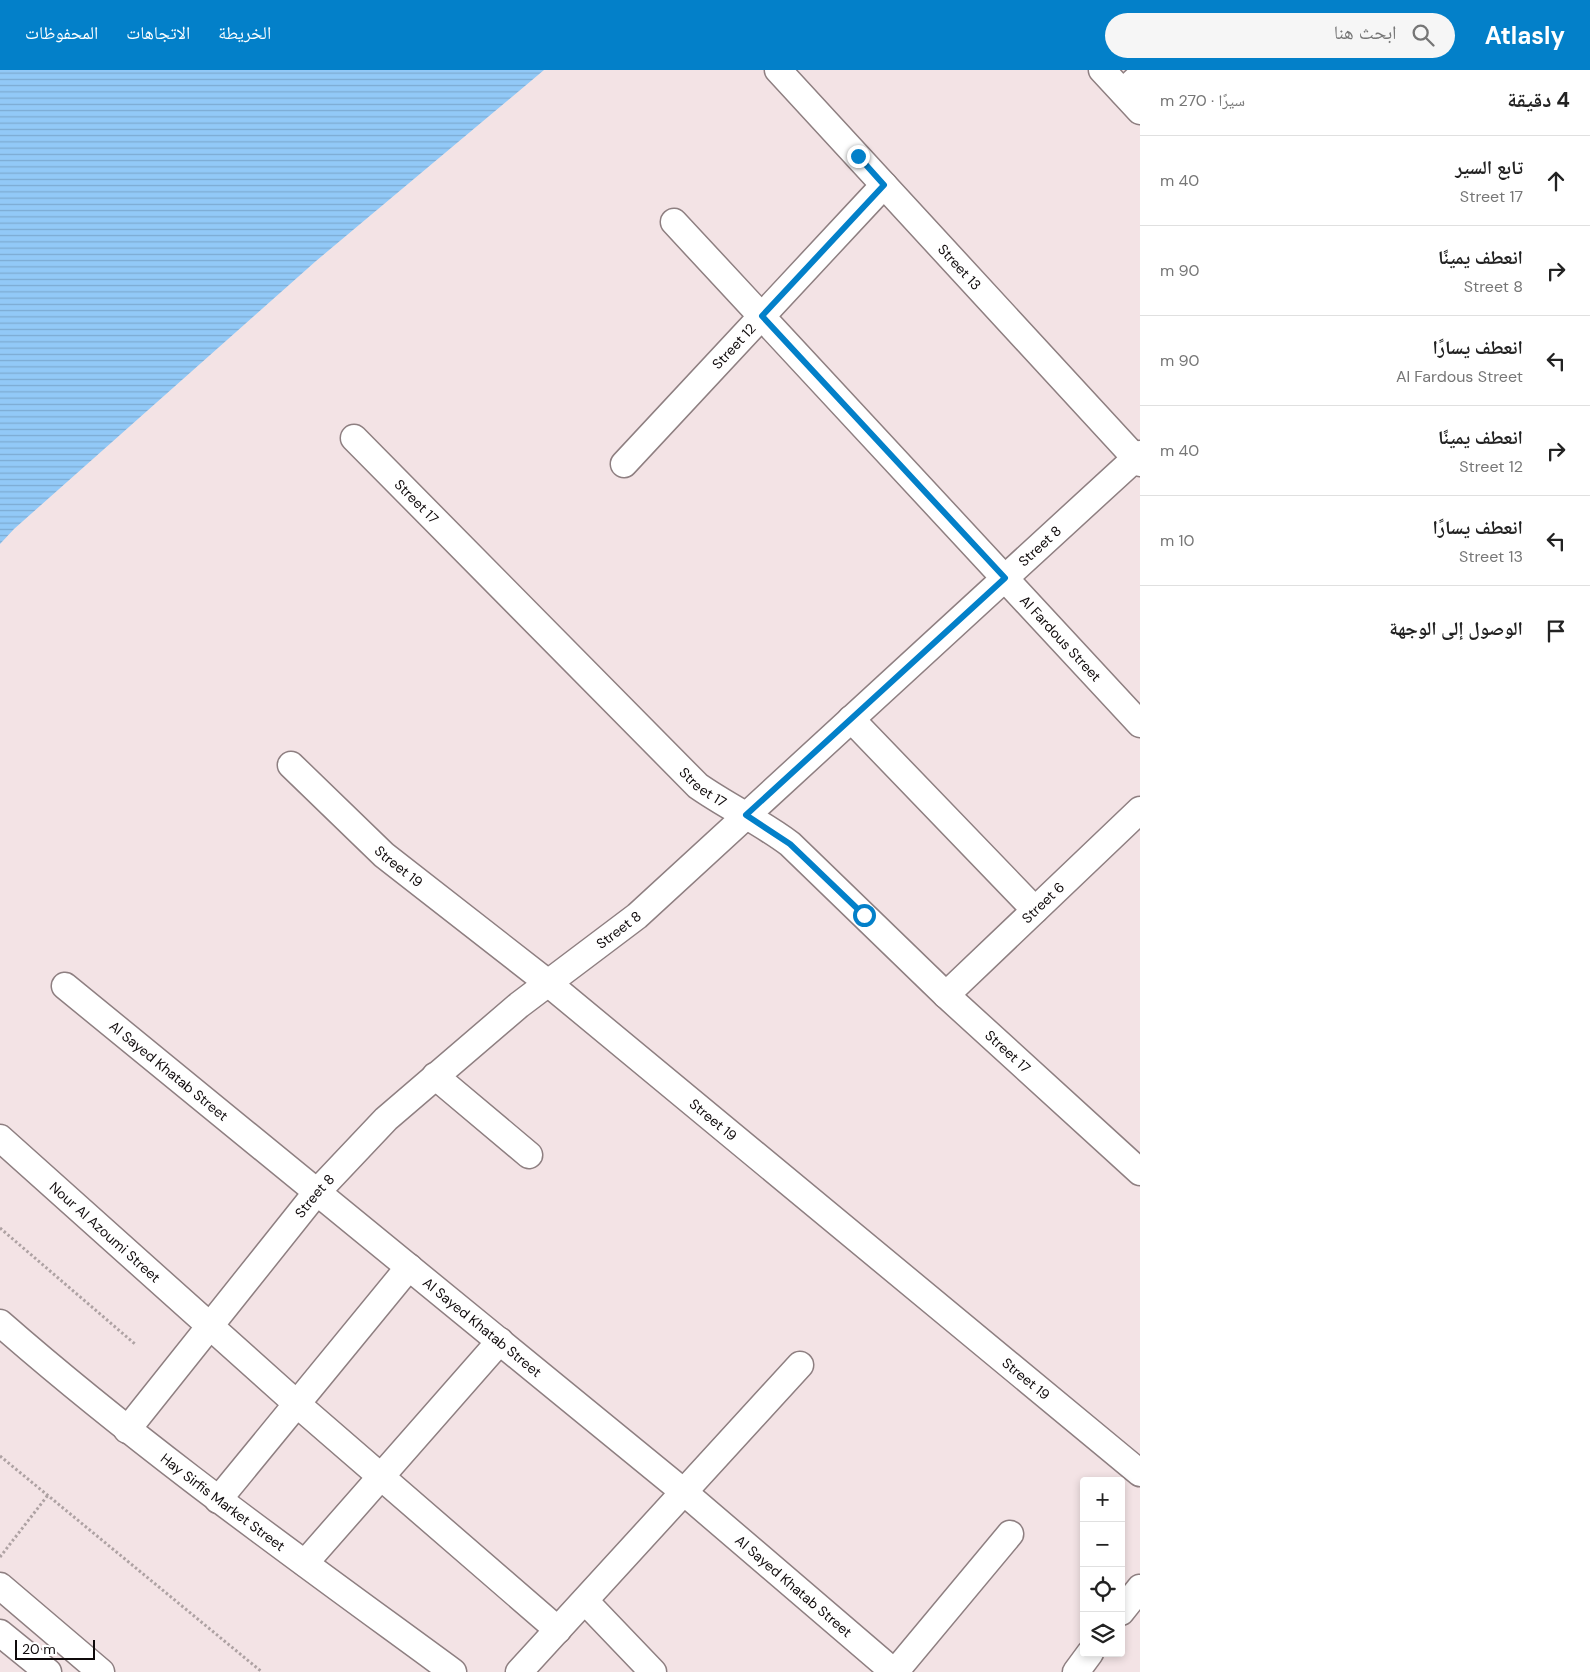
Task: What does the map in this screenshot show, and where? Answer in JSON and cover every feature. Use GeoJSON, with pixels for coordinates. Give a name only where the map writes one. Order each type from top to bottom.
{"type":"FeatureCollection","features":[{"type":"Feature","properties":{"kind":"street","name":"Street 13"},"geometry":{"type":"LineString","coordinates":[[778,70],[1139,459]]}},
{"type":"Feature","properties":{"kind":"street"},"geometry":{"type":"LineString","coordinates":[[1102,70],[1131,84],[1140,111]]}},
{"type":"Feature","properties":{"kind":"street","name":"Street 12"},"geometry":{"type":"LineString","coordinates":[[624,464],[884,185]]}},
{"type":"Feature","properties":{"kind":"street","name":"Al Fardous Street"},"geometry":{"type":"LineString","coordinates":[[674,222],[1140,724]]}},
{"type":"Feature","properties":{"kind":"street","name":"Street 17"},"geometry":{"type":"LineString","coordinates":[[354,438],[698,786],[790,844],[946,995],[1140,1172]]}},
{"type":"Feature","properties":{"kind":"street","name":"Street 8"},"geometry":{"type":"LineString","coordinates":[[127,1430],[316,1192],[358,1146],[435,1076],[548,983],[637,916],[1005,578],[1139,459]]}},
{"type":"Feature","properties":{"kind":"street"},"geometry":{"type":"LineString","coordinates":[[851,719],[1035,910]]}},
{"type":"Feature","properties":{"kind":"street","name":"Street 19"},"geometry":{"type":"LineString","coordinates":[[290,765],[384,855],[548,983],[1140,1473]]}},
{"type":"Feature","properties":{"kind":"street","name":"Street 6"},"geometry":{"type":"LineString","coordinates":[[946,995],[1140,810]]}},
{"type":"Feature","properties":{"kind":"street","name":"Al Sayed Khatab Street"},"geometry":{"type":"LineString","coordinates":[[65,986],[686,1493],[895,1672]]}},
{"type":"Feature","properties":{"kind":"street"},"geometry":{"type":"LineString","coordinates":[[435,1076],[529,1155]]}},
{"type":"Feature","properties":{"kind":"street","name":"Nour Al Azoumi Street"},"geometry":{"type":"LineString","coordinates":[[0,1138],[380,1478],[558,1630]]}},
{"type":"Feature","properties":{"kind":"street"},"geometry":{"type":"LineString","coordinates":[[218,1500],[409,1267]]}},
{"type":"Feature","properties":{"kind":"street","name":"Hay Sirfis Market Street"},"geometry":{"type":"LineString","coordinates":[[0,1323],[127,1430],[218,1500],[453,1672]]}},
{"type":"Feature","properties":{"kind":"street"},"geometry":{"type":"LineString","coordinates":[[306,1563],[500,1341]]}},
{"type":"Feature","properties":{"kind":"street"},"geometry":{"type":"LineString","coordinates":[[519,1672],[686,1493],[800,1365]]}},
{"type":"Feature","properties":{"kind":"street"},"geometry":{"type":"LineString","coordinates":[[895,1672],[1010,1534]]}},
{"type":"Feature","properties":{"kind":"street"},"geometry":{"type":"LineString","coordinates":[[0,1586],[93,1670]]}},
{"type":"Feature","properties":{"kind":"street"},"geometry":{"type":"LineString","coordinates":[[1125,1607],[1140,1588]]}},
{"type":"Feature","properties":{"kind":"street"},"geometry":{"type":"LineString","coordinates":[[585,1601],[653,1672]]}},
{"type":"Feature","properties":{"kind":"street"},"geometry":{"type":"LineString","coordinates":[[0,1633],[36,1668]]}},
{"type":"Feature","properties":{"kind":"street"},"geometry":{"type":"LineString","coordinates":[[1076,1672],[1087,1657]]}},
{"type":"Feature","properties":{"kind":"path"},"geometry":{"type":"LineString","coordinates":[[0,1228],[135,1344]]}},
{"type":"Feature","properties":{"kind":"path"},"geometry":{"type":"LineString","coordinates":[[0,1456],[262,1672]]}},
{"type":"Feature","properties":{"kind":"path"},"geometry":{"type":"LineString","coordinates":[[0,1557],[48,1495]]}},
{"type":"Feature","properties":{"kind":"water"},"geometry":{"type":"Polygon","coordinates":[[[0,70],[544,70],[316,261],[14,529],[0,544],[0,70]]]}},
{"type":"Feature","properties":{"kind":"route"},"geometry":{"type":"LineString","coordinates":[[858,156],[884,185],[762,316],[1005,578],[746,815],[769,828],[790,844],[864,915]]}}]}
